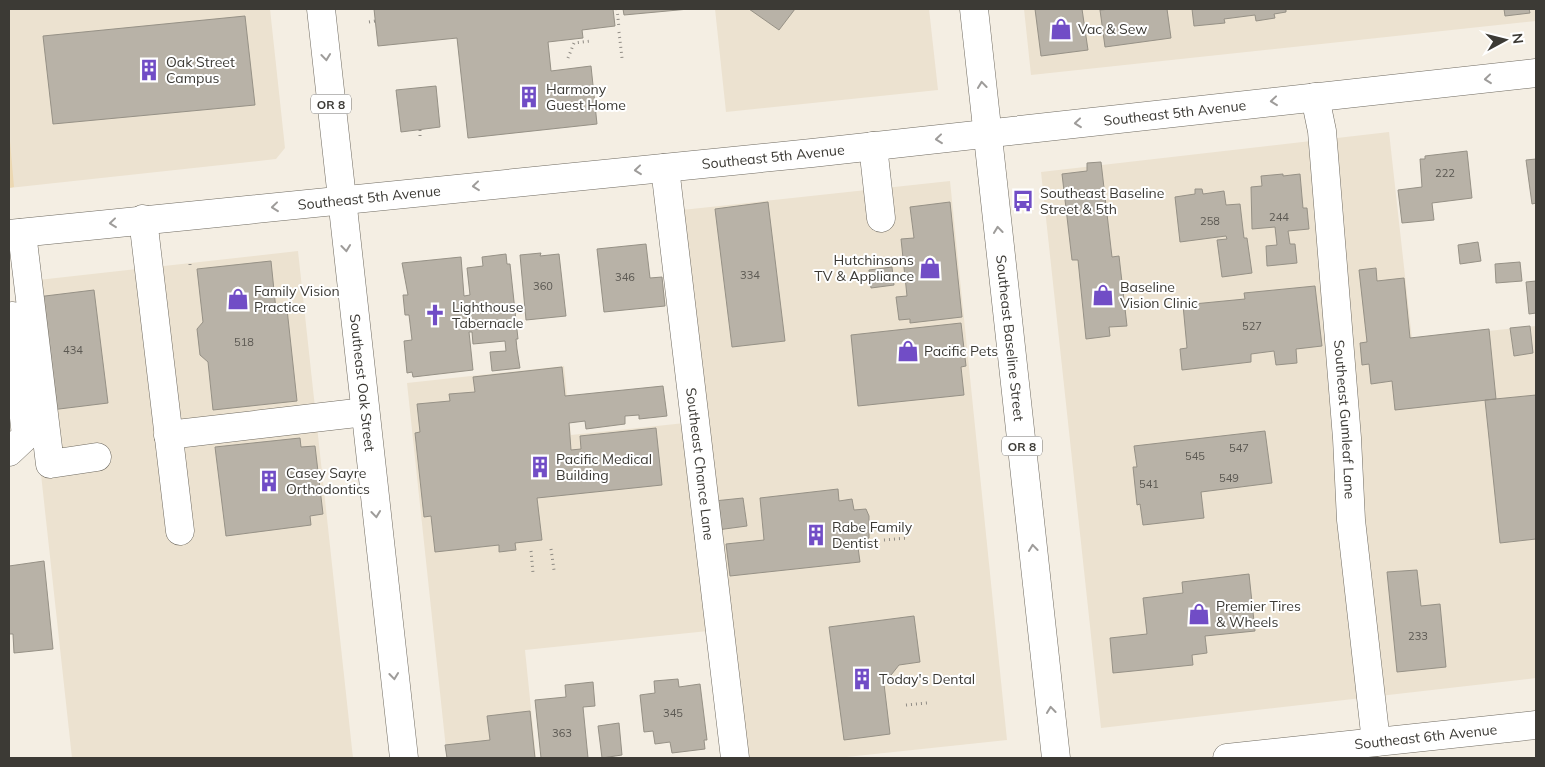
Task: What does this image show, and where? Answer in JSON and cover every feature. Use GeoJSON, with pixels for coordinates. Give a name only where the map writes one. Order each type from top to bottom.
{"type":"FeatureCollection","features":[{"type":"Feature","properties":{"kind":"main road","name":"Southeast Oak Street"},"geometry":{"type":"LineString","coordinates":[[321,9],[404,758]]}},
{"type":"Feature","properties":{"kind":"main road","name":"Southeast Baseline Street"},"geometry":{"type":"LineString","coordinates":[[974,9],[1056,758]]}},
{"type":"Feature","properties":{"kind":"main road","name":"Southeast 5th Avenue"},"geometry":{"type":"LineString","coordinates":[[15,233],[665,168],[1536,74]]}},
{"type":"Feature","properties":{"kind":"main road","name":"Southeast Gumleaf Lane"},"geometry":{"type":"LineString","coordinates":[[1315,97],[1322,131],[1351,520],[1376,742]]}},
{"type":"Feature","properties":{"kind":"main road"},"geometry":{"type":"LineString","coordinates":[[873,146],[881,218]]}},
{"type":"Feature","properties":{"kind":"main road","name":"Southeast Chance Lane"},"geometry":{"type":"LineString","coordinates":[[665,168],[734,758]]}},
{"type":"Feature","properties":{"kind":"main road"},"geometry":{"type":"LineString","coordinates":[[143,219],[180,531]]}},
{"type":"Feature","properties":{"kind":"main road"},"geometry":{"type":"LineString","coordinates":[[15,233],[50,464],[97,457]]}},
{"type":"Feature","properties":{"kind":"main road"},"geometry":{"type":"LineString","coordinates":[[9,277],[26,436],[9,452]]}},
{"type":"Feature","properties":{"kind":"main road"},"geometry":{"type":"LineString","coordinates":[[168,435],[365,412]]}},
{"type":"Feature","properties":{"kind":"main road","name":"Southeast 6th Avenue"},"geometry":{"type":"LineString","coordinates":[[1227,758],[1335,753],[1376,742],[1536,725]]}},
{"type":"Feature","properties":{"kind":"path"},"geometry":{"type":"LineString","coordinates":[[617,9],[622,58]]}},
{"type":"Feature","properties":{"kind":"path"},"geometry":{"type":"LineString","coordinates":[[369,22],[375,22]]}},
{"type":"Feature","properties":{"kind":"path"},"geometry":{"type":"LineString","coordinates":[[568,58],[573,41],[592,41]]}},
{"type":"Feature","properties":{"kind":"path"},"geometry":{"type":"LineString","coordinates":[[420,130],[420,136]]}},
{"type":"Feature","properties":{"kind":"path"},"geometry":{"type":"LineString","coordinates":[[884,540],[907,538]]}},
{"type":"Feature","properties":{"kind":"path"},"geometry":{"type":"LineString","coordinates":[[551,549],[554,570]]}},
{"type":"Feature","properties":{"kind":"path"},"geometry":{"type":"LineString","coordinates":[[530,551],[533,573]]}},
{"type":"Feature","properties":{"kind":"path"},"geometry":{"type":"LineString","coordinates":[[906,705],[926,703]]}},
{"type":"Feature","properties":{"kind":"shaded area"},"geometry":{"type":"Polygon","coordinates":[[[9,9],[270,9],[285,148],[276,159],[9,188],[9,9]]]}},
{"type":"Feature","properties":{"kind":"shaded area"},"geometry":{"type":"Polygon","coordinates":[[[715,9],[929,9],[938,90],[726,112],[715,9]]]}},
{"type":"Feature","properties":{"kind":"shaded area"},"geometry":{"type":"Polygon","coordinates":[[[1024,9],[1536,9],[1536,21],[1031,75],[1024,9]]]}},
{"type":"Feature","properties":{"kind":"shaded area"},"geometry":{"type":"Polygon","coordinates":[[[9,130],[14,187],[9,188],[9,130]]]}},
{"type":"Feature","properties":{"kind":"shaded area"},"geometry":{"type":"Polygon","coordinates":[[[1389,132],[1412,339],[1536,326],[1536,678],[1101,728],[1041,172],[1389,132]]]}},
{"type":"Feature","properties":{"kind":"shaded area"},"geometry":{"type":"Polygon","coordinates":[[[950,181],[1007,740],[837,758],[741,758],[727,629],[525,650],[536,758],[447,758],[407,383],[564,366],[571,435],[704,421],[682,210],[950,181]]]}},
{"type":"Feature","properties":{"kind":"shaded area"},"geometry":{"type":"Polygon","coordinates":[[[298,251],[353,758],[72,758],[20,282],[298,251]]]}},
{"type":"Feature","properties":{"kind":"building","name":"Harmony Guest Home"},"geometry":{"type":"Polygon","coordinates":[[[374,9],[613,9],[615,26],[582,30],[583,38],[548,42],[551,71],[591,66],[597,124],[468,138],[457,38],[378,46],[374,9]]]}},
{"type":"Feature","properties":{"kind":"building"},"geometry":{"type":"Polygon","coordinates":[[[623,9],[689,9],[624,15],[623,9]]]}},
{"type":"Feature","properties":{"kind":"building"},"geometry":{"type":"Polygon","coordinates":[[[749,9],[795,9],[779,30],[749,9]]]}},
{"type":"Feature","properties":{"kind":"building","name":"Vac & Sew"},"geometry":{"type":"Polygon","coordinates":[[[1035,9],[1082,9],[1088,50],[1041,56],[1035,9]]]}},
{"type":"Feature","properties":{"kind":"building"},"geometry":{"type":"Polygon","coordinates":[[[1167,9],[1171,38],[1105,47],[1100,10],[1167,9]]]}},
{"type":"Feature","properties":{"kind":"building"},"geometry":{"type":"Polygon","coordinates":[[[1192,9],[1286,9],[1286,12],[1274,14],[1275,18],[1256,21],[1255,15],[1224,19],[1225,23],[1194,26],[1192,9]]]}},
{"type":"Feature","properties":{"kind":"building"},"geometry":{"type":"Polygon","coordinates":[[[1504,9],[1529,9],[1530,13],[1505,16],[1504,9]]]}},
{"type":"Feature","properties":{"kind":"building","name":"Oak Street Campus"},"geometry":{"type":"Polygon","coordinates":[[[245,16],[255,105],[53,124],[43,36],[245,16]]]}},
{"type":"Feature","properties":{"kind":"building"},"geometry":{"type":"Polygon","coordinates":[[[436,86],[440,127],[401,132],[396,90],[436,86]]]}},
{"type":"Feature","properties":{"kind":"building"},"geometry":{"type":"Polygon","coordinates":[[[1467,151],[1472,198],[1432,203],[1434,220],[1402,223],[1398,190],[1422,187],[1420,159],[1425,159],[1425,156],[1467,151]]]}},
{"type":"Feature","properties":{"kind":"building"},"geometry":{"type":"Polygon","coordinates":[[[1536,159],[1536,203],[1532,204],[1526,160],[1536,159]]]}},
{"type":"Feature","properties":{"kind":"building"},"geometry":{"type":"Polygon","coordinates":[[[1101,162],[1112,257],[1119,256],[1127,326],[1109,327],[1110,336],[1086,339],[1078,260],[1072,260],[1062,174],[1087,171],[1087,163],[1101,162]]]}},
{"type":"Feature","properties":{"kind":"building"},"geometry":{"type":"Polygon","coordinates":[[[1283,174],[1283,176],[1300,174],[1303,208],[1307,208],[1309,229],[1288,231],[1290,244],[1295,244],[1297,263],[1267,266],[1266,246],[1277,245],[1275,227],[1252,229],[1251,187],[1262,186],[1261,176],[1283,174]]]}},
{"type":"Feature","properties":{"kind":"building"},"geometry":{"type":"Polygon","coordinates":[[[1195,189],[1202,189],[1203,194],[1224,191],[1226,205],[1240,204],[1244,238],[1247,238],[1252,273],[1222,277],[1217,240],[1227,239],[1226,236],[1180,242],[1175,197],[1195,194],[1195,189]]]}},
{"type":"Feature","properties":{"kind":"building"},"geometry":{"type":"Polygon","coordinates":[[[768,202],[785,341],[732,347],[715,209],[768,202]]]}},
{"type":"Feature","properties":{"kind":"building","name":"Hutchinsons TV & Appliance"},"geometry":{"type":"Polygon","coordinates":[[[950,202],[962,317],[910,323],[910,319],[899,320],[896,297],[907,296],[901,239],[914,238],[910,207],[950,202]]]}},
{"type":"Feature","properties":{"kind":"building"},"geometry":{"type":"Polygon","coordinates":[[[1478,242],[1481,261],[1460,264],[1458,245],[1478,242]]]}},
{"type":"Feature","properties":{"kind":"building"},"geometry":{"type":"Polygon","coordinates":[[[646,244],[650,278],[662,277],[665,306],[604,312],[597,249],[646,244]]]}},
{"type":"Feature","properties":{"kind":"building"},"geometry":{"type":"Polygon","coordinates":[[[541,253],[540,256],[559,254],[566,316],[526,320],[520,255],[541,253]]]}},
{"type":"Feature","properties":{"kind":"building"},"geometry":{"type":"Polygon","coordinates":[[[506,254],[507,264],[510,264],[520,368],[492,371],[490,352],[506,351],[505,341],[473,344],[472,332],[469,332],[473,370],[413,377],[412,372],[407,373],[404,341],[412,340],[409,315],[405,315],[403,295],[408,295],[402,263],[461,257],[464,296],[470,295],[467,268],[483,266],[482,257],[506,254]]]}},
{"type":"Feature","properties":{"kind":"building"},"geometry":{"type":"Polygon","coordinates":[[[271,261],[276,310],[287,309],[297,401],[213,410],[208,362],[200,355],[197,329],[203,322],[197,269],[271,261]]]}},
{"type":"Feature","properties":{"kind":"building"},"geometry":{"type":"Polygon","coordinates":[[[1520,262],[1522,281],[1496,283],[1495,264],[1520,262]]]}},
{"type":"Feature","properties":{"kind":"building"},"geometry":{"type":"Polygon","coordinates":[[[892,267],[894,285],[871,288],[869,270],[892,267]]]}},
{"type":"Feature","properties":{"kind":"building"},"geometry":{"type":"Polygon","coordinates":[[[1376,268],[1377,281],[1404,278],[1410,338],[1489,329],[1496,399],[1395,410],[1392,381],[1371,384],[1369,364],[1362,365],[1360,343],[1367,342],[1359,270],[1376,268]]]}},
{"type":"Feature","properties":{"kind":"building"},"geometry":{"type":"Polygon","coordinates":[[[1536,281],[1536,313],[1529,314],[1526,282],[1536,281]]]}},
{"type":"Feature","properties":{"kind":"building"},"geometry":{"type":"Polygon","coordinates":[[[1315,286],[1322,346],[1296,349],[1297,363],[1276,365],[1274,351],[1251,354],[1251,362],[1182,370],[1180,349],[1187,348],[1183,305],[1245,299],[1244,293],[1315,286]]]}},
{"type":"Feature","properties":{"kind":"building"},"geometry":{"type":"Polygon","coordinates":[[[94,290],[108,403],[51,410],[37,297],[94,290]]]}},
{"type":"Feature","properties":{"kind":"building","name":"Pacific Pets"},"geometry":{"type":"Polygon","coordinates":[[[961,323],[966,366],[961,367],[964,395],[858,406],[851,335],[961,323]]]}},
{"type":"Feature","properties":{"kind":"building"},"geometry":{"type":"Polygon","coordinates":[[[1530,326],[1533,353],[1514,356],[1510,328],[1530,326]]]}},
{"type":"Feature","properties":{"kind":"building","name":"Pacific Medical Building"},"geometry":{"type":"Polygon","coordinates":[[[562,367],[565,396],[663,386],[667,416],[639,419],[639,415],[625,416],[625,424],[586,429],[585,421],[569,423],[571,450],[581,449],[580,436],[656,428],[662,485],[537,498],[542,540],[515,543],[516,550],[499,552],[499,545],[435,552],[431,516],[424,517],[415,433],[420,432],[417,404],[450,401],[449,394],[475,392],[473,377],[562,367]]]}},
{"type":"Feature","properties":{"kind":"building"},"geometry":{"type":"Polygon","coordinates":[[[1536,395],[1536,539],[1500,543],[1485,400],[1536,395]]]}},
{"type":"Feature","properties":{"kind":"building"},"geometry":{"type":"Polygon","coordinates":[[[1265,431],[1272,483],[1201,492],[1204,518],[1143,525],[1140,504],[1137,505],[1133,467],[1137,467],[1134,446],[1265,431]]]}},
{"type":"Feature","properties":{"kind":"building","name":"Casey Sayre Orthodontics"},"geometry":{"type":"Polygon","coordinates":[[[300,438],[301,447],[315,446],[323,514],[310,516],[311,525],[226,536],[215,447],[300,438]]]}},
{"type":"Feature","properties":{"kind":"building","name":"Rabe Family Dentist"},"geometry":{"type":"Polygon","coordinates":[[[838,489],[839,501],[852,499],[854,510],[866,509],[869,516],[869,538],[857,540],[860,562],[730,576],[726,544],[764,540],[760,498],[838,489]]]}},
{"type":"Feature","properties":{"kind":"building"},"geometry":{"type":"Polygon","coordinates":[[[743,498],[747,526],[717,530],[714,501],[743,498]]]}},
{"type":"Feature","properties":{"kind":"building"},"geometry":{"type":"Polygon","coordinates":[[[44,561],[53,649],[14,653],[13,634],[9,634],[9,566],[44,561]]]}},
{"type":"Feature","properties":{"kind":"building"},"geometry":{"type":"Polygon","coordinates":[[[1417,570],[1421,606],[1440,604],[1446,667],[1397,672],[1387,572],[1417,570]]]}},
{"type":"Feature","properties":{"kind":"building","name":"Premier Tires & Wheels"},"geometry":{"type":"Polygon","coordinates":[[[1249,574],[1255,631],[1205,636],[1207,653],[1192,655],[1193,665],[1113,673],[1110,638],[1147,634],[1143,598],[1183,593],[1182,582],[1249,574]]]}},
{"type":"Feature","properties":{"kind":"building","name":"Today's Dental"},"geometry":{"type":"Polygon","coordinates":[[[914,616],[920,662],[899,665],[884,684],[890,734],[844,740],[829,627],[914,616]]]}},
{"type":"Feature","properties":{"kind":"building"},"geometry":{"type":"Polygon","coordinates":[[[678,679],[679,687],[700,684],[707,740],[704,740],[705,749],[672,753],[670,742],[655,744],[653,731],[644,732],[640,695],[655,693],[654,681],[678,679]]]}},
{"type":"Feature","properties":{"kind":"building"},"geometry":{"type":"Polygon","coordinates":[[[593,682],[595,706],[583,707],[588,758],[541,758],[535,700],[566,697],[565,685],[593,682]]]}},
{"type":"Feature","properties":{"kind":"building"},"geometry":{"type":"Polygon","coordinates":[[[530,711],[535,758],[447,758],[445,745],[490,740],[487,716],[530,711]]]}},
{"type":"Feature","properties":{"kind":"building"},"geometry":{"type":"Polygon","coordinates":[[[619,723],[622,755],[602,758],[598,726],[619,723]]]}},
{"type":"Feature","properties":{"kind":"place","name":"Vac & Sew"},"geometry":{"type":"Point","coordinates":[1061,29]}},
{"type":"Feature","properties":{"kind":"place","name":"Oak Street Campus"},"geometry":{"type":"Point","coordinates":[149,70]}},
{"type":"Feature","properties":{"kind":"place","name":"Harmony Guest Home"},"geometry":{"type":"Point","coordinates":[529,97]}},
{"type":"Feature","properties":{"kind":"place","name":"Southeast Baseline Street & 5th"},"geometry":{"type":"Point","coordinates":[1023,201]}},
{"type":"Feature","properties":{"kind":"place","name":"Hutchinsons TV & Appliance"},"geometry":{"type":"Point","coordinates":[930,268]}},
{"type":"Feature","properties":{"kind":"place","name":"Baseline Vision Clinic"},"geometry":{"type":"Point","coordinates":[1103,295]}},
{"type":"Feature","properties":{"kind":"place","name":"Family Vision Practice"},"geometry":{"type":"Point","coordinates":[238,299]}},
{"type":"Feature","properties":{"kind":"place","name":"Lighthouse Tabernacle"},"geometry":{"type":"Point","coordinates":[435,315]}},
{"type":"Feature","properties":{"kind":"place","name":"Pacific Pets"},"geometry":{"type":"Point","coordinates":[908,351]}},
{"type":"Feature","properties":{"kind":"place","name":"Pacific Medical Building"},"geometry":{"type":"Point","coordinates":[540,467]}},
{"type":"Feature","properties":{"kind":"place","name":"Casey Sayre Orthodontics"},"geometry":{"type":"Point","coordinates":[269,481]}},
{"type":"Feature","properties":{"kind":"place","name":"Rabe Family Dentist"},"geometry":{"type":"Point","coordinates":[816,535]}},
{"type":"Feature","properties":{"kind":"place","name":"Premier Tires & Wheels"},"geometry":{"type":"Point","coordinates":[1199,614]}},
{"type":"Feature","properties":{"kind":"place","name":"Today's Dental"},"geometry":{"type":"Point","coordinates":[862,679]}}]}
